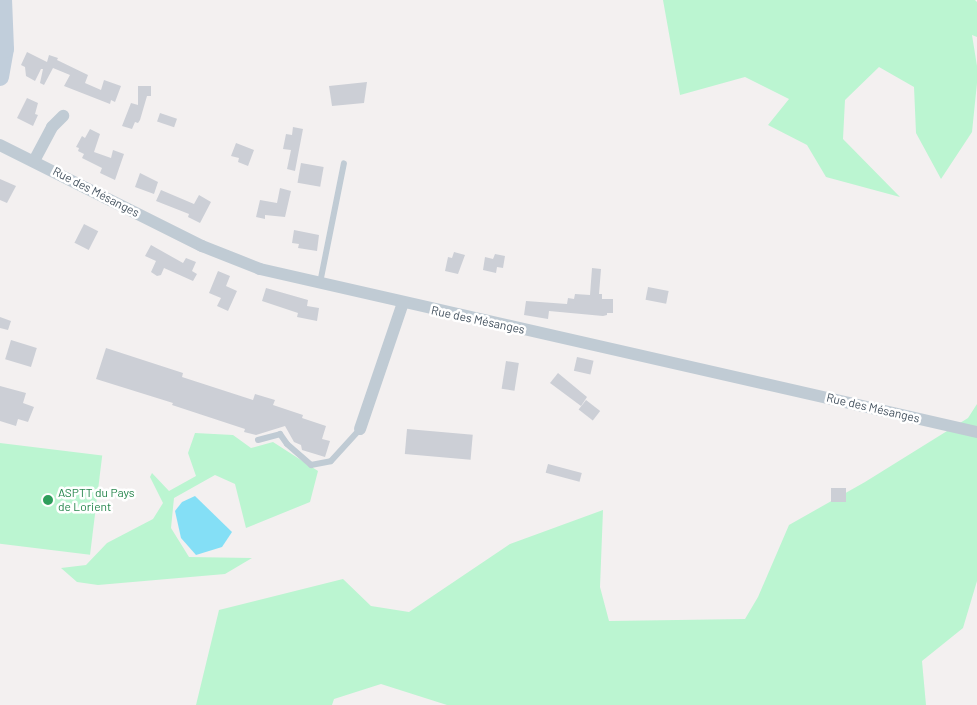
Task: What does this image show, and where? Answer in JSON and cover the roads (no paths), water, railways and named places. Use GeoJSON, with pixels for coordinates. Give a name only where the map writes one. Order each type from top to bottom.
{"type":"FeatureCollection","features":[{"type":"Feature","properties":{"kind":"street"},"geometry":{"type":"LineString","coordinates":[[0,78],[5,49],[3,0]]}},
{"type":"Feature","properties":{"kind":"street"},"geometry":{"type":"LineString","coordinates":[[34,161],[52,127],[62,116]]}},
{"type":"Feature","properties":{"kind":"street","name":"Rue des Mésanges"},"geometry":{"type":"LineString","coordinates":[[0,145],[202,246],[260,269],[977,432]]}},
{"type":"Feature","properties":{"kind":"street"},"geometry":{"type":"LineString","coordinates":[[360,429],[403,303]]}},
{"type":"Feature","properties":{"kind":"lane"},"geometry":{"type":"LineString","coordinates":[[320,283],[344,164]]}},
{"type":"Feature","properties":{"kind":"lane"},"geometry":{"type":"LineString","coordinates":[[258,440],[280,434],[311,465],[331,461],[360,429]]}},
{"type":"Feature","properties":{"kind":"water"},"geometry":{"type":"Polygon","coordinates":[[[195,496],[232,532],[222,547],[196,555],[181,538],[175,511],[182,502],[195,496]]]}},
{"type":"Feature","properties":{"kind":"place","name":"ASPTT du Pays de Lorient"},"geometry":{"type":"Point","coordinates":[48,500]}}]}
